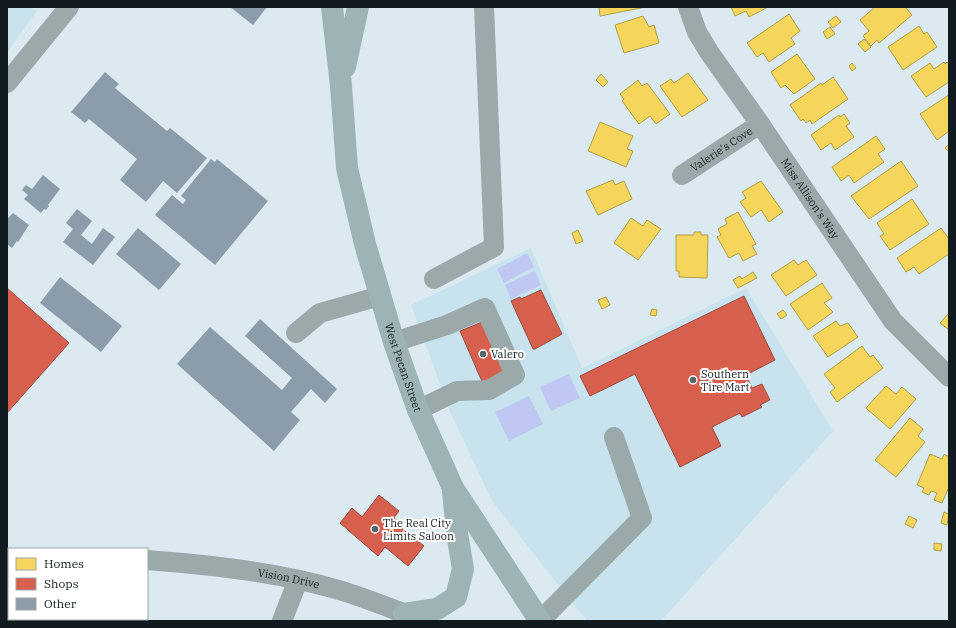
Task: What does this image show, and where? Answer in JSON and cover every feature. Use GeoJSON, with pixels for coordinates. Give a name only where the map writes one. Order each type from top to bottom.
{"type":"FeatureCollection","features":[{"type":"Feature","properties":{"kind":"main road","name":"West Pecan Street"},"geometry":{"type":"LineString","coordinates":[[332,7],[341,86],[347,168],[365,244],[394,342],[418,410],[453,488],[540,621]]}},
{"type":"Feature","properties":{"kind":"main road","name":"West Pecan Street"},"geometry":{"type":"LineString","coordinates":[[341,86],[358,7]]}},
{"type":"Feature","properties":{"kind":"main road"},"geometry":{"type":"LineString","coordinates":[[404,614],[437,610],[456,597],[463,569],[457,533],[453,488]]}},
{"type":"Feature","properties":{"kind":"street"},"geometry":{"type":"LineString","coordinates":[[7,83],[69,7]]}},
{"type":"Feature","properties":{"kind":"street"},"geometry":{"type":"LineString","coordinates":[[434,279],[494,247],[484,7]]}},
{"type":"Feature","properties":{"kind":"street","name":"Miss Allison's Way"},"geometry":{"type":"LineString","coordinates":[[688,7],[701,39],[893,321],[949,377]]}},
{"type":"Feature","properties":{"kind":"street","name":"Valerie's Cove"},"geometry":{"type":"LineString","coordinates":[[682,175],[760,124]]}},
{"type":"Feature","properties":{"kind":"street"},"geometry":{"type":"LineString","coordinates":[[296,332],[320,314],[380,296]]}},
{"type":"Feature","properties":{"kind":"street"},"geometry":{"type":"LineString","coordinates":[[394,342],[447,324],[485,308],[515,375],[488,390],[457,391],[418,410]]}},
{"type":"Feature","properties":{"kind":"street"},"geometry":{"type":"LineString","coordinates":[[540,621],[642,518],[614,437]]}},
{"type":"Feature","properties":{"kind":"street","name":"Vision Drive"},"geometry":{"type":"LineString","coordinates":[[148,560],[258,572],[298,580],[339,590],[424,621]]}},
{"type":"Feature","properties":{"kind":"street"},"geometry":{"type":"LineString","coordinates":[[282,621],[298,580]]}},
{"type":"Feature","properties":{"kind":"shaded area"},"geometry":{"type":"Polygon","coordinates":[[[7,7],[30,7],[37,11],[7,52],[7,7]]]}},
{"type":"Feature","properties":{"kind":"shaded area"},"geometry":{"type":"Polygon","coordinates":[[[531,248],[582,368],[746,288],[833,431],[661,621],[587,621],[492,501],[451,414],[411,305],[531,248]]]}},
{"type":"Feature","properties":{"kind":"water"},"geometry":{"type":"Polygon","coordinates":[[[527,253],[534,267],[504,283],[497,269],[527,253]]]}},
{"type":"Feature","properties":{"kind":"water"},"geometry":{"type":"Polygon","coordinates":[[[535,271],[541,285],[511,299],[505,285],[535,271]]]}},
{"type":"Feature","properties":{"kind":"water"},"geometry":{"type":"Polygon","coordinates":[[[569,374],[580,398],[551,411],[540,387],[569,374]]]}},
{"type":"Feature","properties":{"kind":"water"},"geometry":{"type":"Polygon","coordinates":[[[529,396],[543,424],[509,441],[495,412],[529,396]]]}},
{"type":"Feature","properties":{"kind":"building: Homes"},"geometry":{"type":"Polygon","coordinates":[[[599,7],[646,7],[600,16],[599,7]]]}},
{"type":"Feature","properties":{"kind":"building: Homes"},"geometry":{"type":"Polygon","coordinates":[[[731,7],[768,7],[749,17],[746,11],[735,16],[731,7]]]}},
{"type":"Feature","properties":{"kind":"building: Homes"},"geometry":{"type":"Polygon","coordinates":[[[875,7],[905,7],[912,15],[879,43],[877,40],[871,46],[863,36],[869,31],[860,20],[875,7]]]}},
{"type":"Feature","properties":{"kind":"building: Homes"},"geometry":{"type":"Polygon","coordinates":[[[789,14],[800,31],[791,38],[795,44],[769,62],[763,53],[757,57],[747,43],[789,14]]]}},
{"type":"Feature","properties":{"kind":"building: Homes"},"geometry":{"type":"Polygon","coordinates":[[[643,16],[649,27],[654,25],[659,43],[624,53],[615,25],[643,16]]]}},
{"type":"Feature","properties":{"kind":"building: Homes"},"geometry":{"type":"Polygon","coordinates":[[[836,16],[841,22],[833,28],[828,22],[836,16]]]}},
{"type":"Feature","properties":{"kind":"building: Homes"},"geometry":{"type":"Polygon","coordinates":[[[919,26],[924,34],[927,32],[937,47],[903,70],[888,47],[919,26]]]}},
{"type":"Feature","properties":{"kind":"building: Homes"},"geometry":{"type":"Polygon","coordinates":[[[830,27],[835,34],[827,39],[823,32],[830,27]]]}},
{"type":"Feature","properties":{"kind":"building: Homes"},"geometry":{"type":"Polygon","coordinates":[[[864,39],[871,47],[865,52],[858,44],[864,39]]]}},
{"type":"Feature","properties":{"kind":"building: Homes"},"geometry":{"type":"Polygon","coordinates":[[[797,54],[815,79],[794,94],[785,85],[781,88],[771,72],[797,54]]]}},
{"type":"Feature","properties":{"kind":"building: Homes"},"geometry":{"type":"Polygon","coordinates":[[[944,62],[945,64],[947,62],[949,65],[949,82],[926,97],[911,76],[930,63],[934,69],[944,62]]]}},
{"type":"Feature","properties":{"kind":"building: Homes"},"geometry":{"type":"Polygon","coordinates":[[[852,63],[856,68],[852,71],[849,66],[852,63]]]}},
{"type":"Feature","properties":{"kind":"building: Homes"},"geometry":{"type":"Polygon","coordinates":[[[688,73],[708,100],[682,117],[660,86],[671,79],[674,83],[688,73]]]}},
{"type":"Feature","properties":{"kind":"building: Homes"},"geometry":{"type":"Polygon","coordinates":[[[601,74],[608,82],[603,87],[596,80],[601,74]]]}},
{"type":"Feature","properties":{"kind":"building: Homes"},"geometry":{"type":"Polygon","coordinates":[[[833,77],[848,99],[812,124],[810,120],[806,123],[803,119],[801,121],[790,105],[821,83],[822,85],[833,77]]]}},
{"type":"Feature","properties":{"kind":"building: Homes"},"geometry":{"type":"Polygon","coordinates":[[[638,80],[642,86],[647,83],[670,114],[656,124],[650,116],[639,124],[622,101],[624,99],[620,94],[638,80]]]}},
{"type":"Feature","properties":{"kind":"building: Homes"},"geometry":{"type":"Polygon","coordinates":[[[949,95],[949,131],[937,140],[920,114],[949,95]]]}},
{"type":"Feature","properties":{"kind":"building: Homes"},"geometry":{"type":"Polygon","coordinates":[[[844,114],[850,123],[846,126],[854,137],[835,150],[831,143],[821,150],[811,135],[839,115],[840,117],[844,114]]]}},
{"type":"Feature","properties":{"kind":"building: Homes"},"geometry":{"type":"Polygon","coordinates":[[[600,122],[633,136],[627,149],[633,151],[626,167],[588,151],[600,122]]]}},
{"type":"Feature","properties":{"kind":"building: Homes"},"geometry":{"type":"Polygon","coordinates":[[[876,136],[885,149],[878,154],[884,162],[854,183],[849,175],[841,181],[832,167],[876,136]]]}},
{"type":"Feature","properties":{"kind":"building: Homes"},"geometry":{"type":"Polygon","coordinates":[[[949,144],[949,152],[945,148],[949,144]]]}},
{"type":"Feature","properties":{"kind":"building: Homes"},"geometry":{"type":"Polygon","coordinates":[[[901,161],[918,186],[869,219],[851,196],[901,161]]]}},
{"type":"Feature","properties":{"kind":"building: Homes"},"geometry":{"type":"Polygon","coordinates":[[[613,180],[615,185],[624,181],[632,199],[598,215],[586,191],[613,180]]]}},
{"type":"Feature","properties":{"kind":"building: Homes"},"geometry":{"type":"Polygon","coordinates":[[[761,181],[783,212],[769,222],[761,210],[751,217],[740,202],[746,198],[742,192],[761,181]]]}},
{"type":"Feature","properties":{"kind":"building: Homes"},"geometry":{"type":"Polygon","coordinates":[[[912,199],[929,224],[890,250],[880,236],[884,234],[877,223],[912,199]]]}},
{"type":"Feature","properties":{"kind":"building: Homes"},"geometry":{"type":"Polygon","coordinates":[[[738,212],[756,244],[752,246],[757,254],[743,261],[739,253],[729,258],[717,237],[721,235],[718,229],[727,224],[725,219],[738,212]]]}},
{"type":"Feature","properties":{"kind":"building: Homes"},"geometry":{"type":"Polygon","coordinates":[[[631,218],[643,226],[647,220],[661,229],[638,260],[614,243],[631,218]]]}},
{"type":"Feature","properties":{"kind":"building: Homes"},"geometry":{"type":"Polygon","coordinates":[[[941,228],[949,239],[949,254],[919,274],[914,267],[906,272],[897,258],[941,228]]]}},
{"type":"Feature","properties":{"kind":"building: Homes"},"geometry":{"type":"Polygon","coordinates":[[[578,230],[583,241],[576,244],[572,233],[578,230]]]}},
{"type":"Feature","properties":{"kind":"building: Homes"},"geometry":{"type":"Polygon","coordinates":[[[694,232],[701,232],[701,235],[708,235],[707,278],[679,277],[679,271],[676,271],[676,235],[694,235],[694,232]]]}},
{"type":"Feature","properties":{"kind":"building: Homes"},"geometry":{"type":"Polygon","coordinates":[[[794,260],[798,265],[806,260],[817,275],[786,296],[771,275],[794,260]]]}},
{"type":"Feature","properties":{"kind":"building: Homes"},"geometry":{"type":"Polygon","coordinates":[[[753,272],[757,278],[738,288],[733,280],[740,276],[742,279],[753,272]]]}},
{"type":"Feature","properties":{"kind":"building: Homes"},"geometry":{"type":"Polygon","coordinates":[[[822,283],[832,298],[824,303],[833,312],[808,330],[790,304],[822,283]]]}},
{"type":"Feature","properties":{"kind":"building: Homes"},"geometry":{"type":"Polygon","coordinates":[[[606,297],[610,305],[602,309],[598,300],[606,297]]]}},
{"type":"Feature","properties":{"kind":"building: Homes"},"geometry":{"type":"Polygon","coordinates":[[[652,309],[657,310],[656,316],[650,315],[652,309]]]}},
{"type":"Feature","properties":{"kind":"building: Homes"},"geometry":{"type":"Polygon","coordinates":[[[783,310],[787,315],[781,319],[777,314],[783,310]]]}},
{"type":"Feature","properties":{"kind":"building: Homes"},"geometry":{"type":"Polygon","coordinates":[[[949,313],[949,330],[940,323],[949,313]]]}},
{"type":"Feature","properties":{"kind":"building: Homes"},"geometry":{"type":"Polygon","coordinates":[[[836,321],[840,326],[848,323],[858,337],[828,357],[813,336],[836,321]]]}},
{"type":"Feature","properties":{"kind":"building: Homes"},"geometry":{"type":"Polygon","coordinates":[[[862,346],[870,357],[873,355],[883,368],[837,402],[830,392],[835,388],[824,374],[862,346]]]}},
{"type":"Feature","properties":{"kind":"building: Homes"},"geometry":{"type":"Polygon","coordinates":[[[886,386],[896,394],[902,387],[916,399],[890,429],[866,408],[886,386]]]}},
{"type":"Feature","properties":{"kind":"building: Homes"},"geometry":{"type":"Polygon","coordinates":[[[910,418],[923,429],[918,436],[925,442],[896,477],[875,460],[910,418]]]}},
{"type":"Feature","properties":{"kind":"building: Homes"},"geometry":{"type":"Polygon","coordinates":[[[930,454],[942,459],[944,454],[949,457],[949,487],[942,503],[934,500],[937,493],[931,491],[929,495],[922,492],[924,488],[917,485],[930,454]]]}},
{"type":"Feature","properties":{"kind":"building: Homes"},"geometry":{"type":"Polygon","coordinates":[[[944,512],[949,514],[947,525],[941,523],[944,512]]]}},
{"type":"Feature","properties":{"kind":"building: Homes"},"geometry":{"type":"Polygon","coordinates":[[[909,516],[917,520],[913,528],[905,524],[909,516]]]}},
{"type":"Feature","properties":{"kind":"building: Homes"},"geometry":{"type":"Polygon","coordinates":[[[934,543],[942,544],[941,551],[934,550],[934,543]]]}},
{"type":"Feature","properties":{"kind":"building: Shops"},"geometry":{"type":"Polygon","coordinates":[[[7,288],[69,343],[7,413],[7,288]]]}},
{"type":"Feature","properties":{"kind":"building: Shops"},"geometry":{"type":"Polygon","coordinates":[[[541,290],[562,334],[533,349],[511,301],[520,297],[521,299],[541,290]]]}},
{"type":"Feature","properties":{"kind":"building: Shops","name":"Southern Tire Mart"},"geometry":{"type":"Polygon","coordinates":[[[744,296],[775,360],[746,375],[752,388],[762,384],[770,400],[760,405],[762,407],[742,417],[740,413],[712,427],[721,446],[680,467],[635,374],[590,396],[580,376],[744,296]]]}},
{"type":"Feature","properties":{"kind":"building: Shops","name":"Valero"},"geometry":{"type":"Polygon","coordinates":[[[482,322],[506,376],[484,386],[460,331],[482,322]]]}},
{"type":"Feature","properties":{"kind":"building: Shops","name":"The Real City Limits Saloon"},"geometry":{"type":"Polygon","coordinates":[[[379,495],[399,511],[394,518],[401,524],[400,527],[424,546],[408,566],[385,547],[378,556],[340,523],[352,508],[362,517],[379,495]]]}},
{"type":"Feature","properties":{"kind":"building: Other"},"geometry":{"type":"Polygon","coordinates":[[[230,7],[267,7],[253,25],[230,7]]]}},
{"type":"Feature","properties":{"kind":"building: Other"},"geometry":{"type":"Polygon","coordinates":[[[105,72],[119,84],[115,88],[167,131],[170,128],[207,158],[177,193],[163,181],[146,202],[120,180],[137,159],[89,119],[85,123],[71,112],[105,72]]]}},
{"type":"Feature","properties":{"kind":"building: Other"},"geometry":{"type":"Polygon","coordinates":[[[211,159],[215,162],[217,159],[268,201],[215,265],[155,215],[172,195],[183,204],[186,200],[181,196],[211,159]]]}},
{"type":"Feature","properties":{"kind":"building: Other"},"geometry":{"type":"Polygon","coordinates":[[[43,175],[60,189],[46,210],[44,209],[41,213],[24,199],[28,195],[22,190],[26,185],[32,189],[43,175]]]}},
{"type":"Feature","properties":{"kind":"building: Other"},"geometry":{"type":"Polygon","coordinates":[[[77,209],[92,221],[81,235],[92,244],[103,228],[115,237],[93,265],[63,242],[73,229],[66,223],[77,209]]]}},
{"type":"Feature","properties":{"kind":"building: Other"},"geometry":{"type":"Polygon","coordinates":[[[13,213],[29,225],[18,242],[17,241],[12,248],[7,244],[7,219],[13,213]]]}},
{"type":"Feature","properties":{"kind":"building: Other"},"geometry":{"type":"Polygon","coordinates":[[[138,228],[181,264],[159,290],[116,254],[138,228]]]}},
{"type":"Feature","properties":{"kind":"building: Other"},"geometry":{"type":"Polygon","coordinates":[[[60,277],[122,326],[101,352],[40,303],[60,277]]]}},
{"type":"Feature","properties":{"kind":"building: Other"},"geometry":{"type":"Polygon","coordinates":[[[260,319],[337,389],[325,403],[311,389],[291,412],[300,420],[274,451],[177,364],[210,327],[282,390],[292,378],[245,336],[260,319]]]}},
{"type":"Feature","properties":{"kind":"place","name":"Valero"},"geometry":{"type":"Point","coordinates":[483,354]}},
{"type":"Feature","properties":{"kind":"place","name":"Southern Tire Mart"},"geometry":{"type":"Point","coordinates":[693,380]}},
{"type":"Feature","properties":{"kind":"place","name":"The Real City Limits Saloon"},"geometry":{"type":"Point","coordinates":[375,529]}}]}
